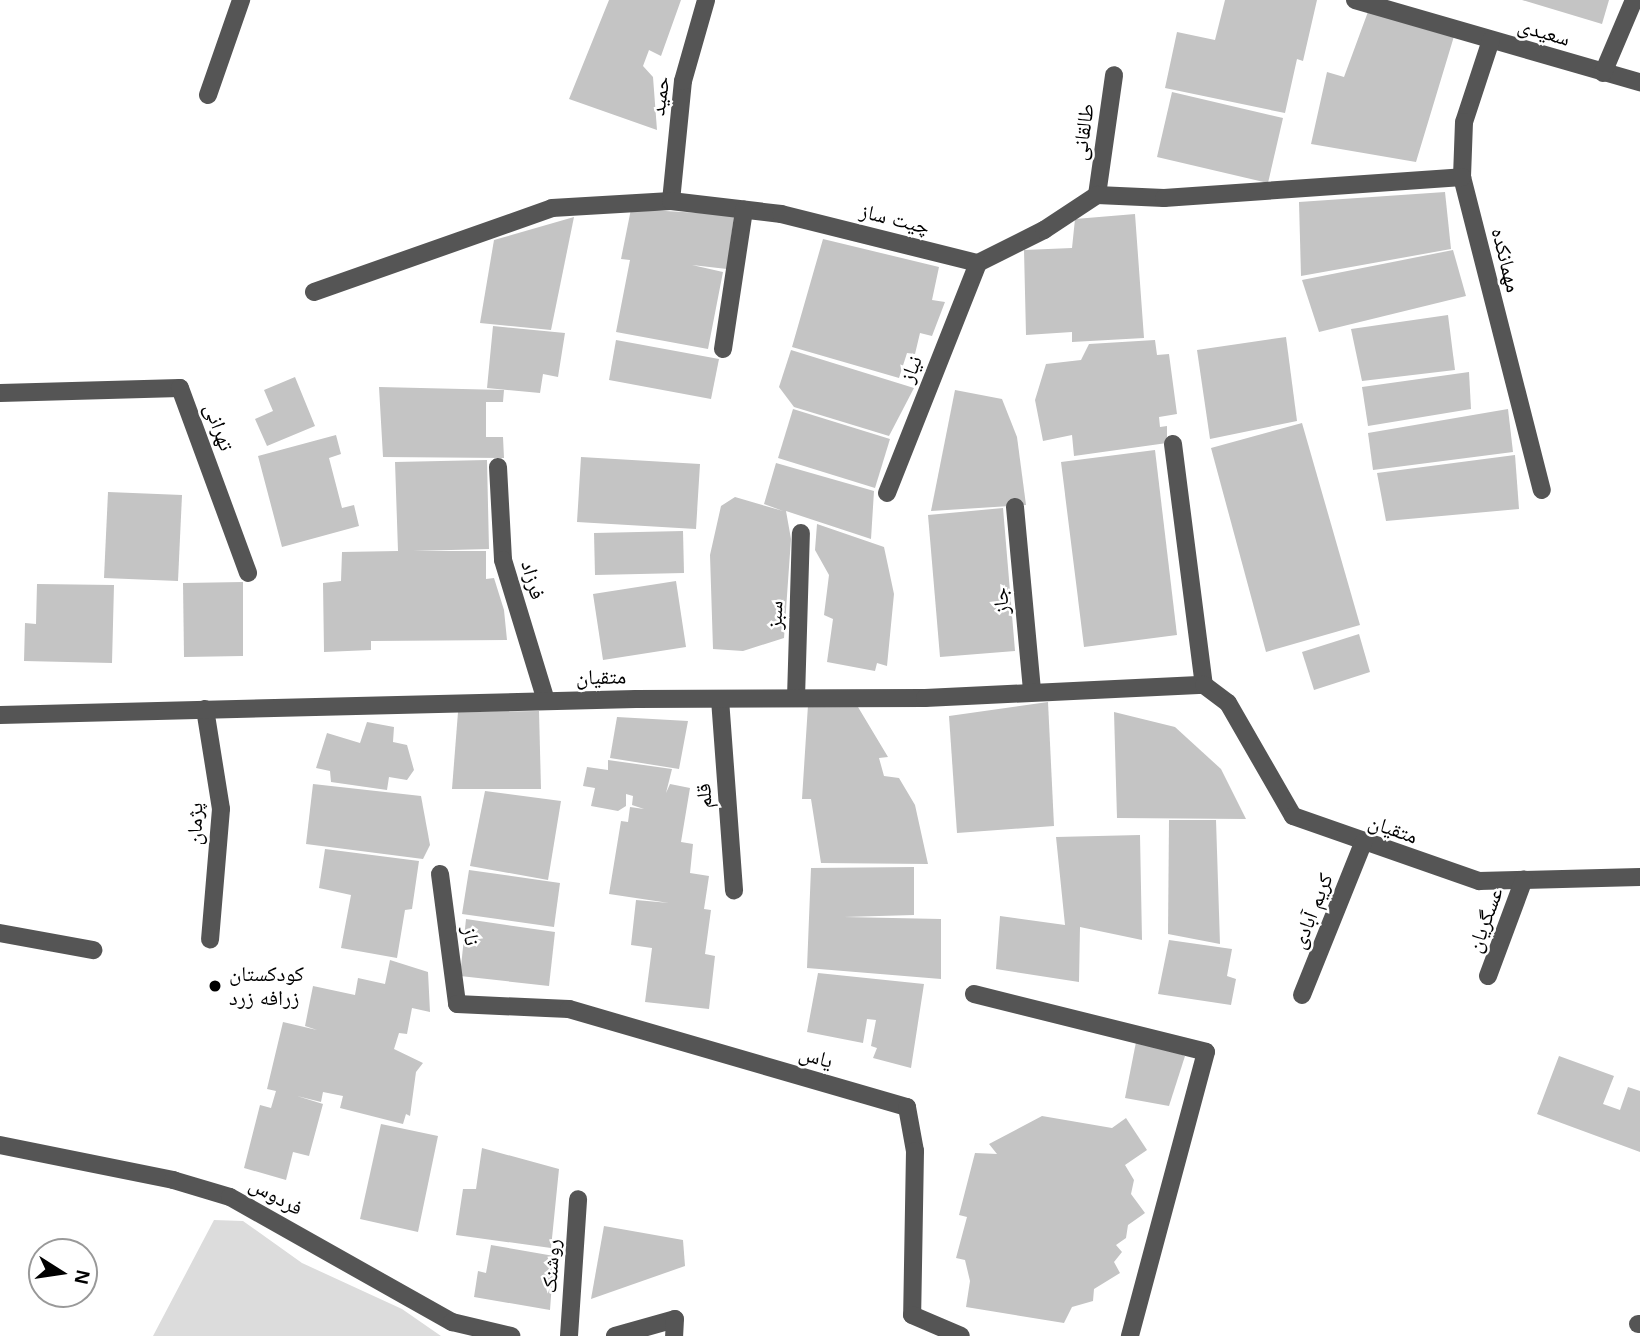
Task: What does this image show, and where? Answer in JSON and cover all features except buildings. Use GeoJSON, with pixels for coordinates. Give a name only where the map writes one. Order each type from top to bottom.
{"type":"FeatureCollection","features":[{"type":"Feature","properties":{"kind":"street"},"geometry":{"type":"LineString","coordinates":[[208,95],[241,0]]}},
{"type":"Feature","properties":{"kind":"street","name":"حمید"},"geometry":{"type":"LineString","coordinates":[[671,201],[683,81],[706,0]]}},
{"type":"Feature","properties":{"kind":"street","name":"سعیدی"},"geometry":{"type":"LineString","coordinates":[[1355,0],[1640,82]]}},
{"type":"Feature","properties":{"kind":"street"},"geometry":{"type":"LineString","coordinates":[[1603,73],[1634,0]]}},
{"type":"Feature","properties":{"kind":"street","name":"مهمانکده"},"geometry":{"type":"LineString","coordinates":[[1491,40],[1464,122],[1462,177],[1542,491]]}},
{"type":"Feature","properties":{"kind":"street","name":"طالقانی"},"geometry":{"type":"LineString","coordinates":[[1097,195],[1114,75]]}},
{"type":"Feature","properties":{"kind":"street"},"geometry":{"type":"LineString","coordinates":[[978,263],[1044,230],[1097,195],[1164,198],[1462,177]]}},
{"type":"Feature","properties":{"kind":"street","name":"چیت ساز"},"geometry":{"type":"LineString","coordinates":[[314,292],[552,208],[671,201],[780,214],[978,263]]}},
{"type":"Feature","properties":{"kind":"street"},"geometry":{"type":"LineString","coordinates":[[723,349],[744,210]]}},
{"type":"Feature","properties":{"kind":"street","name":"نیاز"},"geometry":{"type":"LineString","coordinates":[[887,493],[978,263]]}},
{"type":"Feature","properties":{"kind":"street","name":"تهرانی"},"geometry":{"type":"LineString","coordinates":[[0,393],[180,388],[248,573]]}},
{"type":"Feature","properties":{"kind":"street"},"geometry":{"type":"LineString","coordinates":[[1173,444],[1203,685]]}},
{"type":"Feature","properties":{"kind":"street","name":"فرزاد"},"geometry":{"type":"LineString","coordinates":[[498,467],[503,560],[546,701]]}},
{"type":"Feature","properties":{"kind":"street","name":"جاز"},"geometry":{"type":"LineString","coordinates":[[1015,507],[1032,692]]}},
{"type":"Feature","properties":{"kind":"street","name":"سبز"},"geometry":{"type":"LineString","coordinates":[[796,698],[801,533]]}},
{"type":"Feature","properties":{"kind":"street","name":"متقیان"},"geometry":{"type":"LineString","coordinates":[[0,715],[546,701],[796,698],[1203,685],[1228,703],[1293,816],[1363,843],[1479,881],[1640,877]]}},
{"type":"Feature","properties":{"kind":"street","name":"قلم"},"geometry":{"type":"LineString","coordinates":[[720,699],[734,890]]}},
{"type":"Feature","properties":{"kind":"street","name":"پژمان"},"geometry":{"type":"LineString","coordinates":[[205,709],[221,809],[210,940]]}},
{"type":"Feature","properties":{"kind":"street","name":"کریم آبادی"},"geometry":{"type":"LineString","coordinates":[[1302,995],[1363,843]]}},
{"type":"Feature","properties":{"kind":"street","name":"ناز"},"geometry":{"type":"LineString","coordinates":[[440,874],[457,1004]]}},
{"type":"Feature","properties":{"kind":"street","name":"عسگریان"},"geometry":{"type":"LineString","coordinates":[[1488,976],[1524,879]]}},
{"type":"Feature","properties":{"kind":"street"},"geometry":{"type":"LineString","coordinates":[[0,933],[93,950]]}},
{"type":"Feature","properties":{"kind":"street"},"geometry":{"type":"LineString","coordinates":[[974,994],[1206,1052],[1130,1336]]}},
{"type":"Feature","properties":{"kind":"street","name":"یاس"},"geometry":{"type":"LineString","coordinates":[[457,1004],[569,1009],[907,1107],[915,1151],[912,1315],[961,1336]]}},
{"type":"Feature","properties":{"kind":"street","name":"فردوس"},"geometry":{"type":"LineString","coordinates":[[0,1145],[173,1180],[230,1197],[452,1322],[511,1336]]}},
{"type":"Feature","properties":{"kind":"street","name":"روشنک"},"geometry":{"type":"LineString","coordinates":[[569,1336],[578,1199]]}},
{"type":"Feature","properties":{"kind":"street"},"geometry":{"type":"LineString","coordinates":[[615,1336],[674,1328]]}},
{"type":"Feature","properties":{"kind":"shaded area"},"geometry":{"type":"Polygon","coordinates":[[[214,1220],[243,1221],[302,1263],[402,1309],[441,1336],[153,1336],[214,1220]]]}},
{"type":"Feature","properties":{"kind":"place","name":"کودکستان زرافه زرد"},"geometry":{"type":"Point","coordinates":[215,986]}}]}
